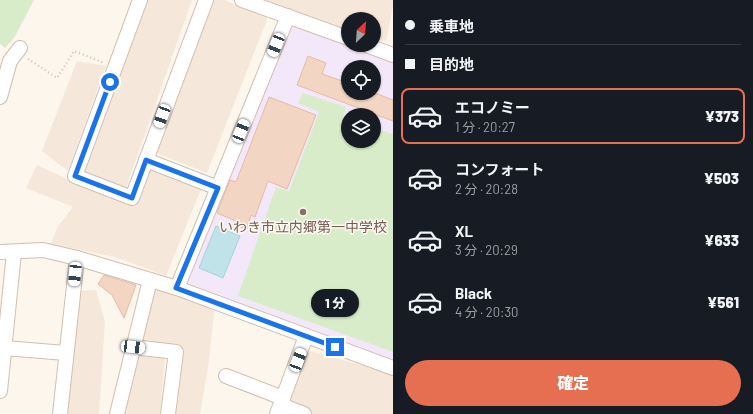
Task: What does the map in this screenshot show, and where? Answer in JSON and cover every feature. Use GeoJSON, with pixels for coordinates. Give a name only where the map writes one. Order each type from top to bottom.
{"type":"FeatureCollection","features":[{"type":"Feature","properties":{"kind":"street"},"geometry":{"type":"LineString","coordinates":[[140,0],[75,176],[132,198],[206,0]]}},
{"type":"Feature","properties":{"kind":"street"},"geometry":{"type":"LineString","coordinates":[[242,0],[341,35]]}},
{"type":"Feature","properties":{"kind":"street"},"geometry":{"type":"LineString","coordinates":[[176,288],[288,16]]}},
{"type":"Feature","properties":{"kind":"street"},"geometry":{"type":"LineString","coordinates":[[0,97],[10,61],[18,50]]}},
{"type":"Feature","properties":{"kind":"street"},"geometry":{"type":"LineString","coordinates":[[381,51],[393,55]]}},
{"type":"Feature","properties":{"kind":"street"},"geometry":{"type":"LineString","coordinates":[[146,160],[218,188]]}},
{"type":"Feature","properties":{"kind":"street"},"geometry":{"type":"LineString","coordinates":[[0,252],[43,250],[77,258],[176,288],[393,368]]}},
{"type":"Feature","properties":{"kind":"street"},"geometry":{"type":"LineString","coordinates":[[0,392],[14,252]]}},
{"type":"Feature","properties":{"kind":"street"},"geometry":{"type":"LineString","coordinates":[[60,414],[77,258]]}},
{"type":"Feature","properties":{"kind":"street"},"geometry":{"type":"LineString","coordinates":[[117,414],[150,280]]}},
{"type":"Feature","properties":{"kind":"street"},"geometry":{"type":"LineString","coordinates":[[280,406],[306,336]]}},
{"type":"Feature","properties":{"kind":"street"},"geometry":{"type":"LineString","coordinates":[[133,347],[176,352],[168,414]]}},
{"type":"Feature","properties":{"kind":"street"},"geometry":{"type":"LineString","coordinates":[[4,348],[66,353]]}},
{"type":"Feature","properties":{"kind":"street"},"geometry":{"type":"LineString","coordinates":[[226,376],[280,406],[304,414]]}},
{"type":"Feature","properties":{"kind":"path"},"geometry":{"type":"LineString","coordinates":[[18,50],[57,78],[74,51],[115,68]]}},
{"type":"Feature","properties":{"kind":"shaded area"},"geometry":{"type":"Polygon","coordinates":[[[143,0],[192,0],[126,188],[80,173],[143,0]]]}},
{"type":"Feature","properties":{"kind":"shaded area"},"geometry":{"type":"Polygon","coordinates":[[[209,0],[224,0],[268,17],[207,173],[154,152],[209,0]]]}},
{"type":"Feature","properties":{"kind":"shaded area"},"geometry":{"type":"Polygon","coordinates":[[[265,0],[393,0],[386,42],[381,40],[381,12],[341,12],[341,27],[265,0]]]}},
{"type":"Feature","properties":{"kind":"shaded area","name":"いわき市立内郷第一中学校"},"geometry":{"type":"Polygon","coordinates":[[[300,26],[341,41],[341,52],[369,52],[393,61],[393,360],[184,282],[288,29],[300,26]]]}},
{"type":"Feature","properties":{"kind":"shaded area"},"geometry":{"type":"Polygon","coordinates":[[[77,61],[106,66],[68,171],[42,151],[77,61]]]}},
{"type":"Feature","properties":{"kind":"shaded area"},"geometry":{"type":"Polygon","coordinates":[[[150,162],[203,184],[166,276],[115,257],[51,244],[58,226],[73,207],[26,188],[37,165],[78,184],[130,200],[150,162]]]}},
{"type":"Feature","properties":{"kind":"shaded area"},"geometry":{"type":"Polygon","coordinates":[[[150,285],[215,303],[209,361],[200,414],[174,414],[180,351],[138,344],[150,285]]]}},
{"type":"Feature","properties":{"kind":"shaded area"},"geometry":{"type":"Polygon","coordinates":[[[96,290],[105,322],[99,414],[65,414],[72,291],[96,290]]]}},
{"type":"Feature","properties":{"kind":"shaded area"},"geometry":{"type":"Polygon","coordinates":[[[307,350],[393,374],[393,414],[284,414],[307,350]]]}},
{"type":"Feature","properties":{"kind":"shaded area"},"geometry":{"type":"Polygon","coordinates":[[[133,355],[165,357],[160,414],[125,414],[133,355]]]}},
{"type":"Feature","properties":{"kind":"green space"},"geometry":{"type":"Polygon","coordinates":[[[0,0],[34,0],[14,38],[5,48],[0,44],[0,0]]]}},
{"type":"Feature","properties":{"kind":"green space"},"geometry":{"type":"Polygon","coordinates":[[[303,93],[346,107],[341,108],[341,148],[381,148],[381,130],[393,134],[393,352],[238,296],[276,187],[289,191],[319,112],[298,103],[303,93]]]}},
{"type":"Feature","properties":{"kind":"water"},"geometry":{"type":"Polygon","coordinates":[[[216,226],[240,236],[223,278],[199,268],[216,226]]]}},
{"type":"Feature","properties":{"kind":"building"},"geometry":{"type":"Polygon","coordinates":[[[308,56],[326,63],[322,74],[341,81],[341,100],[381,100],[381,95],[393,100],[393,121],[381,116],[381,108],[358,108],[297,85],[308,56]]]}},
{"type":"Feature","properties":{"kind":"building"},"geometry":{"type":"Polygon","coordinates":[[[269,97],[316,115],[287,189],[268,181],[255,217],[251,215],[247,229],[235,225],[236,221],[217,213],[230,180],[236,182],[269,97]]]}},
{"type":"Feature","properties":{"kind":"building"},"geometry":{"type":"Polygon","coordinates":[[[104,275],[136,285],[124,318],[112,295],[98,284],[104,275]]]}},
{"type":"Feature","properties":{"kind":"place","name":"いわき市立内郷第一中学校"},"geometry":{"type":"Point","coordinates":[303,212]}},
{"type":"Feature","properties":{"kind":"route"},"geometry":{"type":"LineString","coordinates":[[110,82],[75,176],[132,198],[146,160],[218,188],[176,288],[335,347]]}}]}
